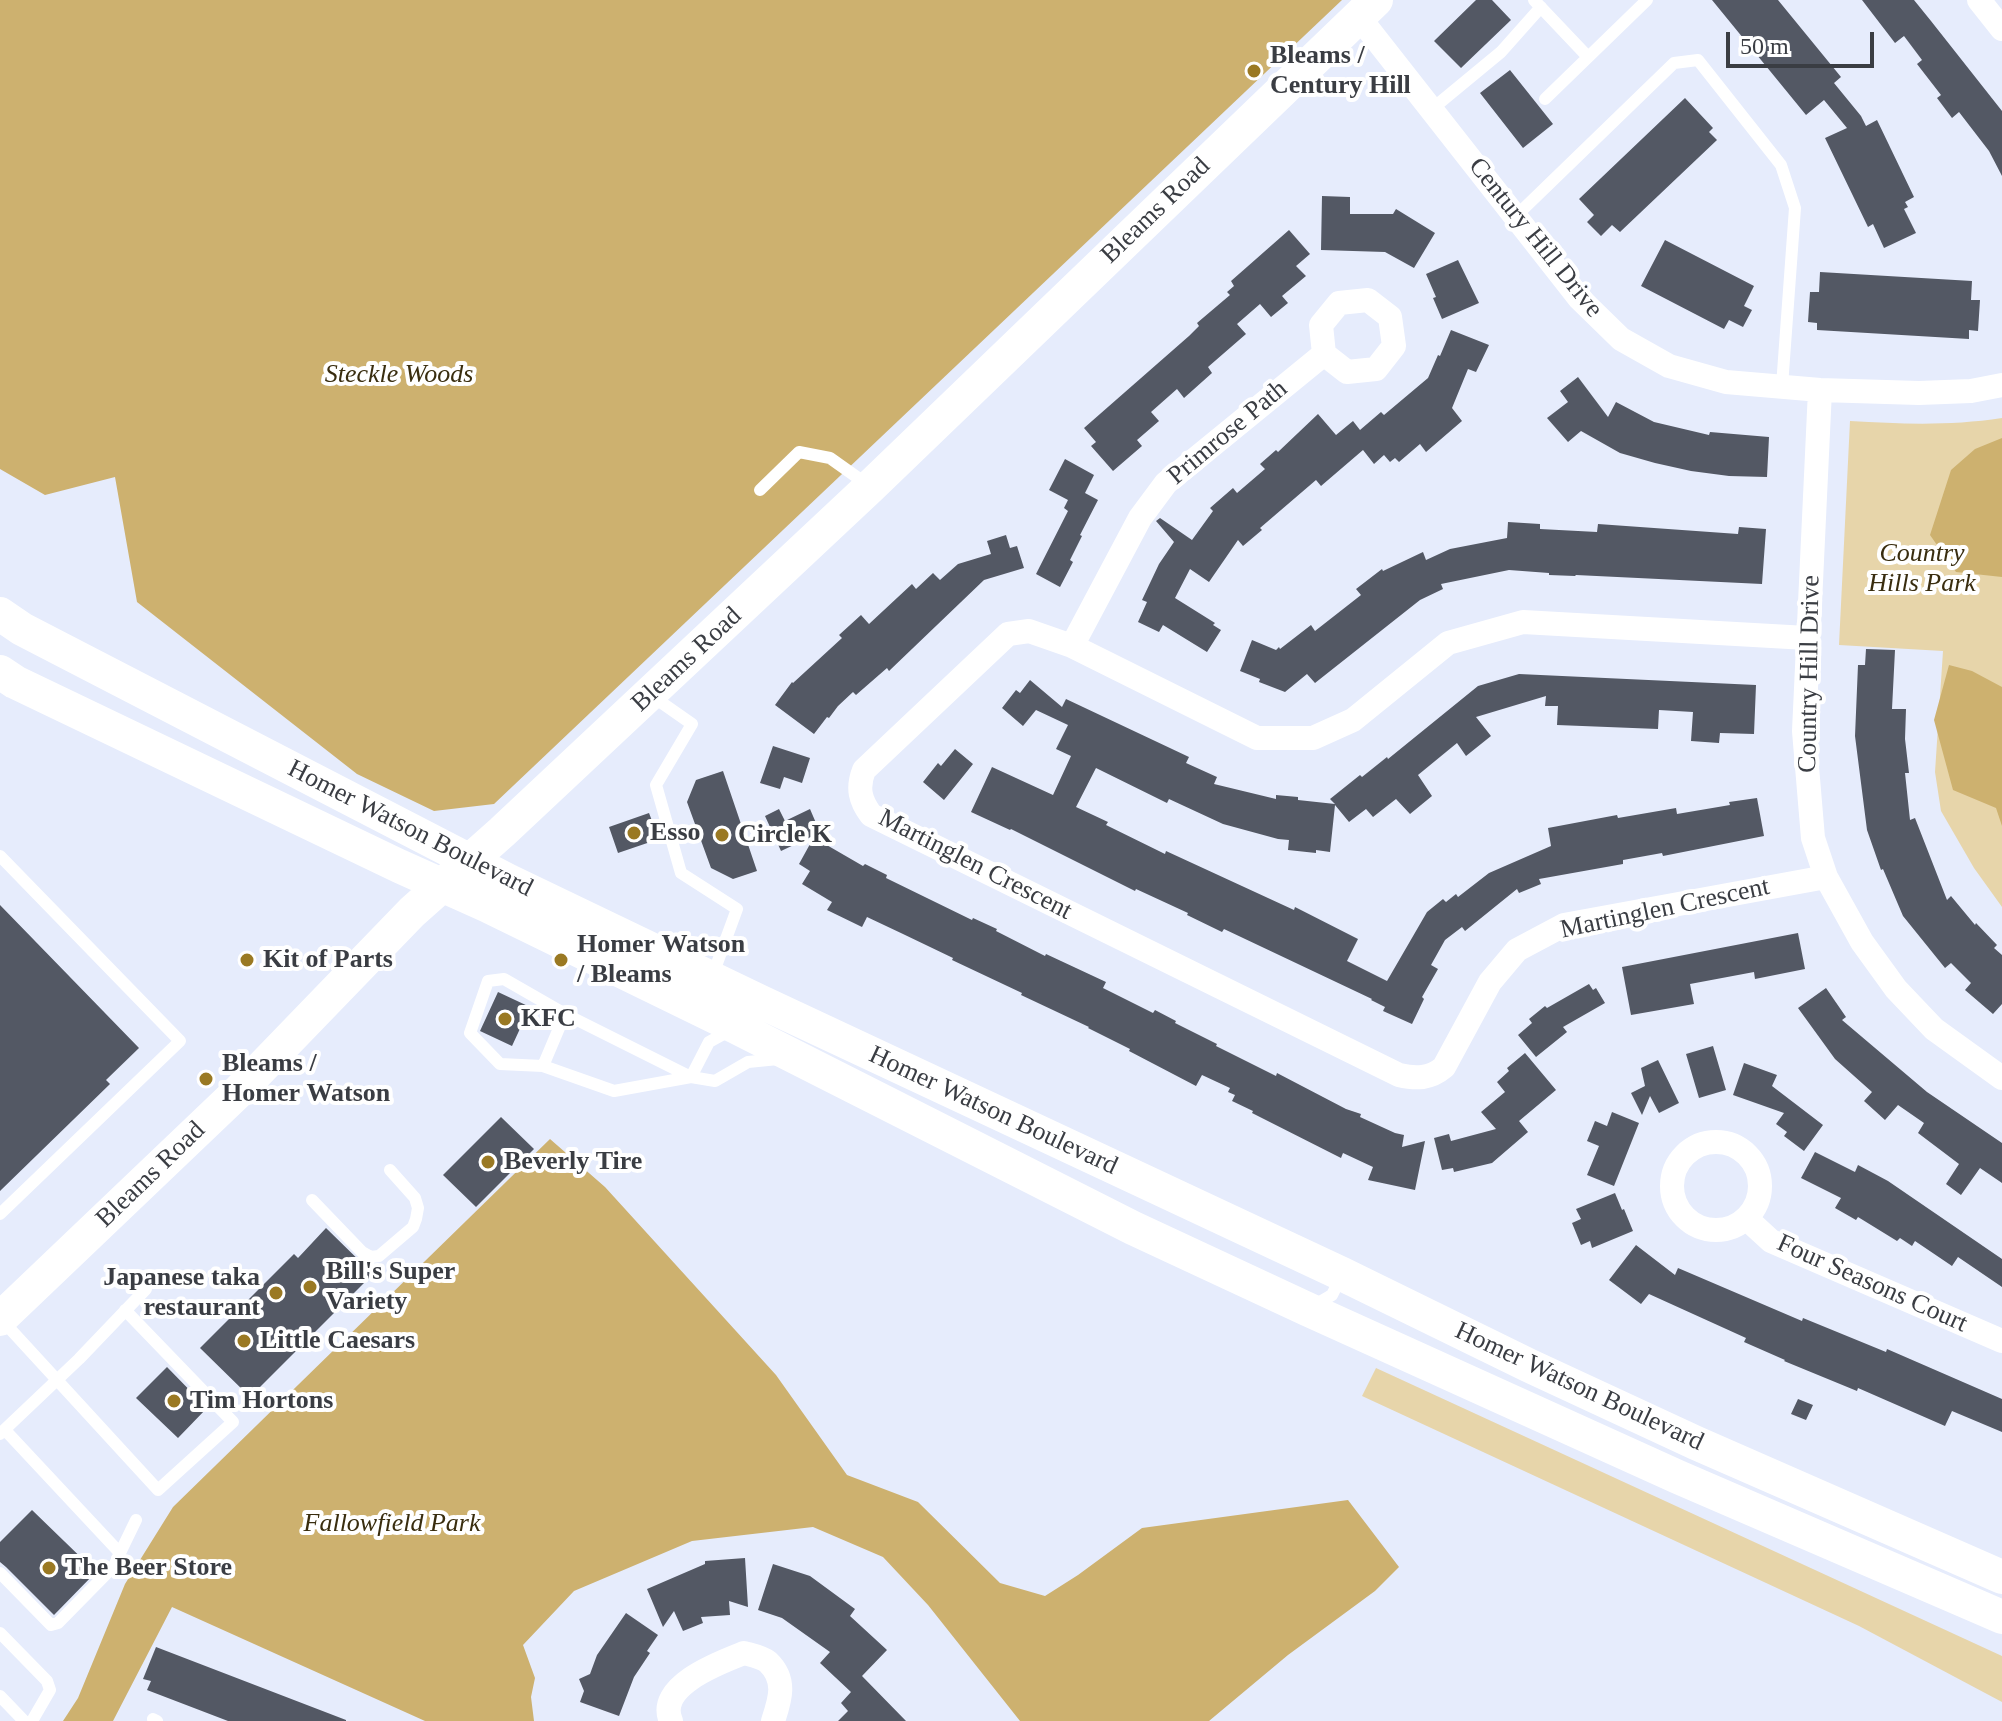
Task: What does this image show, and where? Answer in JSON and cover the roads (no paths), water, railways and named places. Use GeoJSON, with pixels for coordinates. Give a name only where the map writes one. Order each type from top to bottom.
{"type":"FeatureCollection","features":[{"type":"Feature","properties":{"kind":"main road","name":"Bleams Road"},"geometry":{"type":"LineString","coordinates":[[0,1319],[239,1091],[412,912],[650,695],[870,487],[1367,8]]}},
{"type":"Feature","properties":{"kind":"main road","name":"Homer Watson Boulevard"},"geometry":{"type":"LineString","coordinates":[[0,614],[22,629],[509,881],[712,977],[794,1057],[1133,1228],[1678,1477],[2002,1617]]}},
{"type":"Feature","properties":{"kind":"main road","name":"Homer Watson Boulevard"},"geometry":{"type":"LineString","coordinates":[[0,672],[15,682],[442,886],[749,1014],[1342,1274],[1696,1443],[2002,1577]]}},
{"type":"Feature","properties":{"kind":"street"},"geometry":{"type":"LineString","coordinates":[[1979,0],[2002,29]]}},
{"type":"Feature","properties":{"kind":"street","name":"Century Hill Drive"},"geometry":{"type":"LineString","coordinates":[[1367,8],[1432,109],[1580,299],[1621,339],[1669,366],[1726,382],[1820,390],[1919,393],[1971,391],[2002,385]]}},
{"type":"Feature","properties":{"kind":"street","name":"Primrose Path"},"geometry":{"type":"LineString","coordinates":[[1072,646],[1140,518],[1166,483],[1324,354]]}},
{"type":"Feature","properties":{"kind":"street","name":"Country Hill Drive"},"geometry":{"type":"LineString","coordinates":[[1820,390],[1804,731],[1813,838],[1826,877],[1862,942],[1896,989],[1934,1029],[2002,1078]]}},
{"type":"Feature","properties":{"kind":"street","name":"Martinglen Crescent"},"geometry":{"type":"LineString","coordinates":[[1807,638],[1523,622],[1448,643],[1353,720],[1313,738],[1257,738],[1072,646],[1029,631],[1008,634],[864,770],[859,791],[871,815],[1399,1075],[1415,1079],[1436,1074],[1444,1067],[1490,982],[1517,950],[1564,925],[1826,877]]}},
{"type":"Feature","properties":{"kind":"street","name":"Four Seasons Court"},"geometry":{"type":"LineString","coordinates":[[1747,1219],[1771,1241],[2002,1341]]}},
{"type":"Feature","properties":{"kind":"street"},"geometry":{"type":"LineString","coordinates":[[671,1721],[668,1715],[672,1698],[682,1685],[710,1667],[744,1653],[767,1660],[776,1675],[782,1692],[773,1721]]}},
{"type":"Feature","properties":{"kind":"lane"},"geometry":{"type":"LineString","coordinates":[[1545,99],[1647,0]]}},
{"type":"Feature","properties":{"kind":"lane"},"geometry":{"type":"LineString","coordinates":[[1432,109],[1501,52],[1537,4],[1588,57]]}},
{"type":"Feature","properties":{"kind":"lane"},"geometry":{"type":"LineString","coordinates":[[1516,216],[1674,63],[1698,60],[1781,165],[1795,208],[1782,386]]}},
{"type":"Feature","properties":{"kind":"lane"},"geometry":{"type":"LineString","coordinates":[[760,490],[799,452],[830,458],[870,487]]}},
{"type":"Feature","properties":{"kind":"lane"},"geometry":{"type":"LineString","coordinates":[[650,695],[692,724],[656,785],[681,873],[737,909],[712,977]]}},
{"type":"Feature","properties":{"kind":"lane"},"geometry":{"type":"LineString","coordinates":[[0,856],[180,1041],[0,1214]]}},
{"type":"Feature","properties":{"kind":"lane"},"geometry":{"type":"LineString","coordinates":[[691,1077],[614,1091],[543,1066],[500,1064],[470,1033],[488,981],[504,979],[565,1014],[691,1077],[715,1081],[748,1062],[794,1057]]}},
{"type":"Feature","properties":{"kind":"lane"},"geometry":{"type":"LineString","coordinates":[[543,1066],[565,1014]]}},
{"type":"Feature","properties":{"kind":"lane"},"geometry":{"type":"LineString","coordinates":[[691,1077],[709,1042],[749,1014]]}},
{"type":"Feature","properties":{"kind":"lane"},"geometry":{"type":"LineString","coordinates":[[312,1200],[362,1252],[371,1257],[379,1256],[413,1227],[418,1208],[415,1198],[390,1170]]}},
{"type":"Feature","properties":{"kind":"lane"},"geometry":{"type":"LineString","coordinates":[[1307,1309],[1332,1295],[1342,1274]]}},
{"type":"Feature","properties":{"kind":"lane"},"geometry":{"type":"LineString","coordinates":[[120,1553],[2,1432],[146,1289]]}},
{"type":"Feature","properties":{"kind":"lane"},"geometry":{"type":"LineString","coordinates":[[0,1319],[158,1490],[233,1422],[125,1310]]}},
{"type":"Feature","properties":{"kind":"lane"},"geometry":{"type":"LineString","coordinates":[[0,1573],[51,1625],[58,1623],[114,1566],[136,1520]]}},
{"type":"Feature","properties":{"kind":"lane"},"geometry":{"type":"LineString","coordinates":[[0,1633],[47,1681],[50,1690],[32,1721]]}},
{"type":"Feature","properties":{"kind":"lane"},"geometry":{"type":"LineString","coordinates":[[0,1696],[24,1721]]}},
{"type":"Feature","properties":{"kind":"place","name":"Bleams / Century Hill"},"geometry":{"type":"Point","coordinates":[1254,71]}},
{"type":"Feature","properties":{"kind":"place","name":"Esso"},"geometry":{"type":"Point","coordinates":[634,833]}},
{"type":"Feature","properties":{"kind":"place","name":"Circle K"},"geometry":{"type":"Point","coordinates":[722,835]}},
{"type":"Feature","properties":{"kind":"place","name":"Kit of Parts"},"geometry":{"type":"Point","coordinates":[247,960]}},
{"type":"Feature","properties":{"kind":"place","name":"Homer Watson / Bleams"},"geometry":{"type":"Point","coordinates":[561,960]}},
{"type":"Feature","properties":{"kind":"place","name":"KFC"},"geometry":{"type":"Point","coordinates":[505,1019]}},
{"type":"Feature","properties":{"kind":"place","name":"Bleams / Homer Watson"},"geometry":{"type":"Point","coordinates":[206,1079]}},
{"type":"Feature","properties":{"kind":"place","name":"Beverly Tire"},"geometry":{"type":"Point","coordinates":[488,1162]}},
{"type":"Feature","properties":{"kind":"place","name":"Bill's Super Variety"},"geometry":{"type":"Point","coordinates":[310,1287]}},
{"type":"Feature","properties":{"kind":"place","name":"Japanese taka restaurant"},"geometry":{"type":"Point","coordinates":[276,1293]}},
{"type":"Feature","properties":{"kind":"place","name":"Little Caesars"},"geometry":{"type":"Point","coordinates":[244,1341]}},
{"type":"Feature","properties":{"kind":"place","name":"Tim Hortons"},"geometry":{"type":"Point","coordinates":[174,1401]}},
{"type":"Feature","properties":{"kind":"place","name":"The Beer Store"},"geometry":{"type":"Point","coordinates":[49,1568]}},
{"type":"Feature","properties":{"kind":"park label","name":"Steckle Woods"},"geometry":{"type":"Point","coordinates":[399,375]}},
{"type":"Feature","properties":{"kind":"park label","name":"Country Hills Park"},"geometry":{"type":"Point","coordinates":[1922,569]}},
{"type":"Feature","properties":{"kind":"park label","name":"Fallowfield Park"},"geometry":{"type":"Point","coordinates":[392,1524]}}]}
